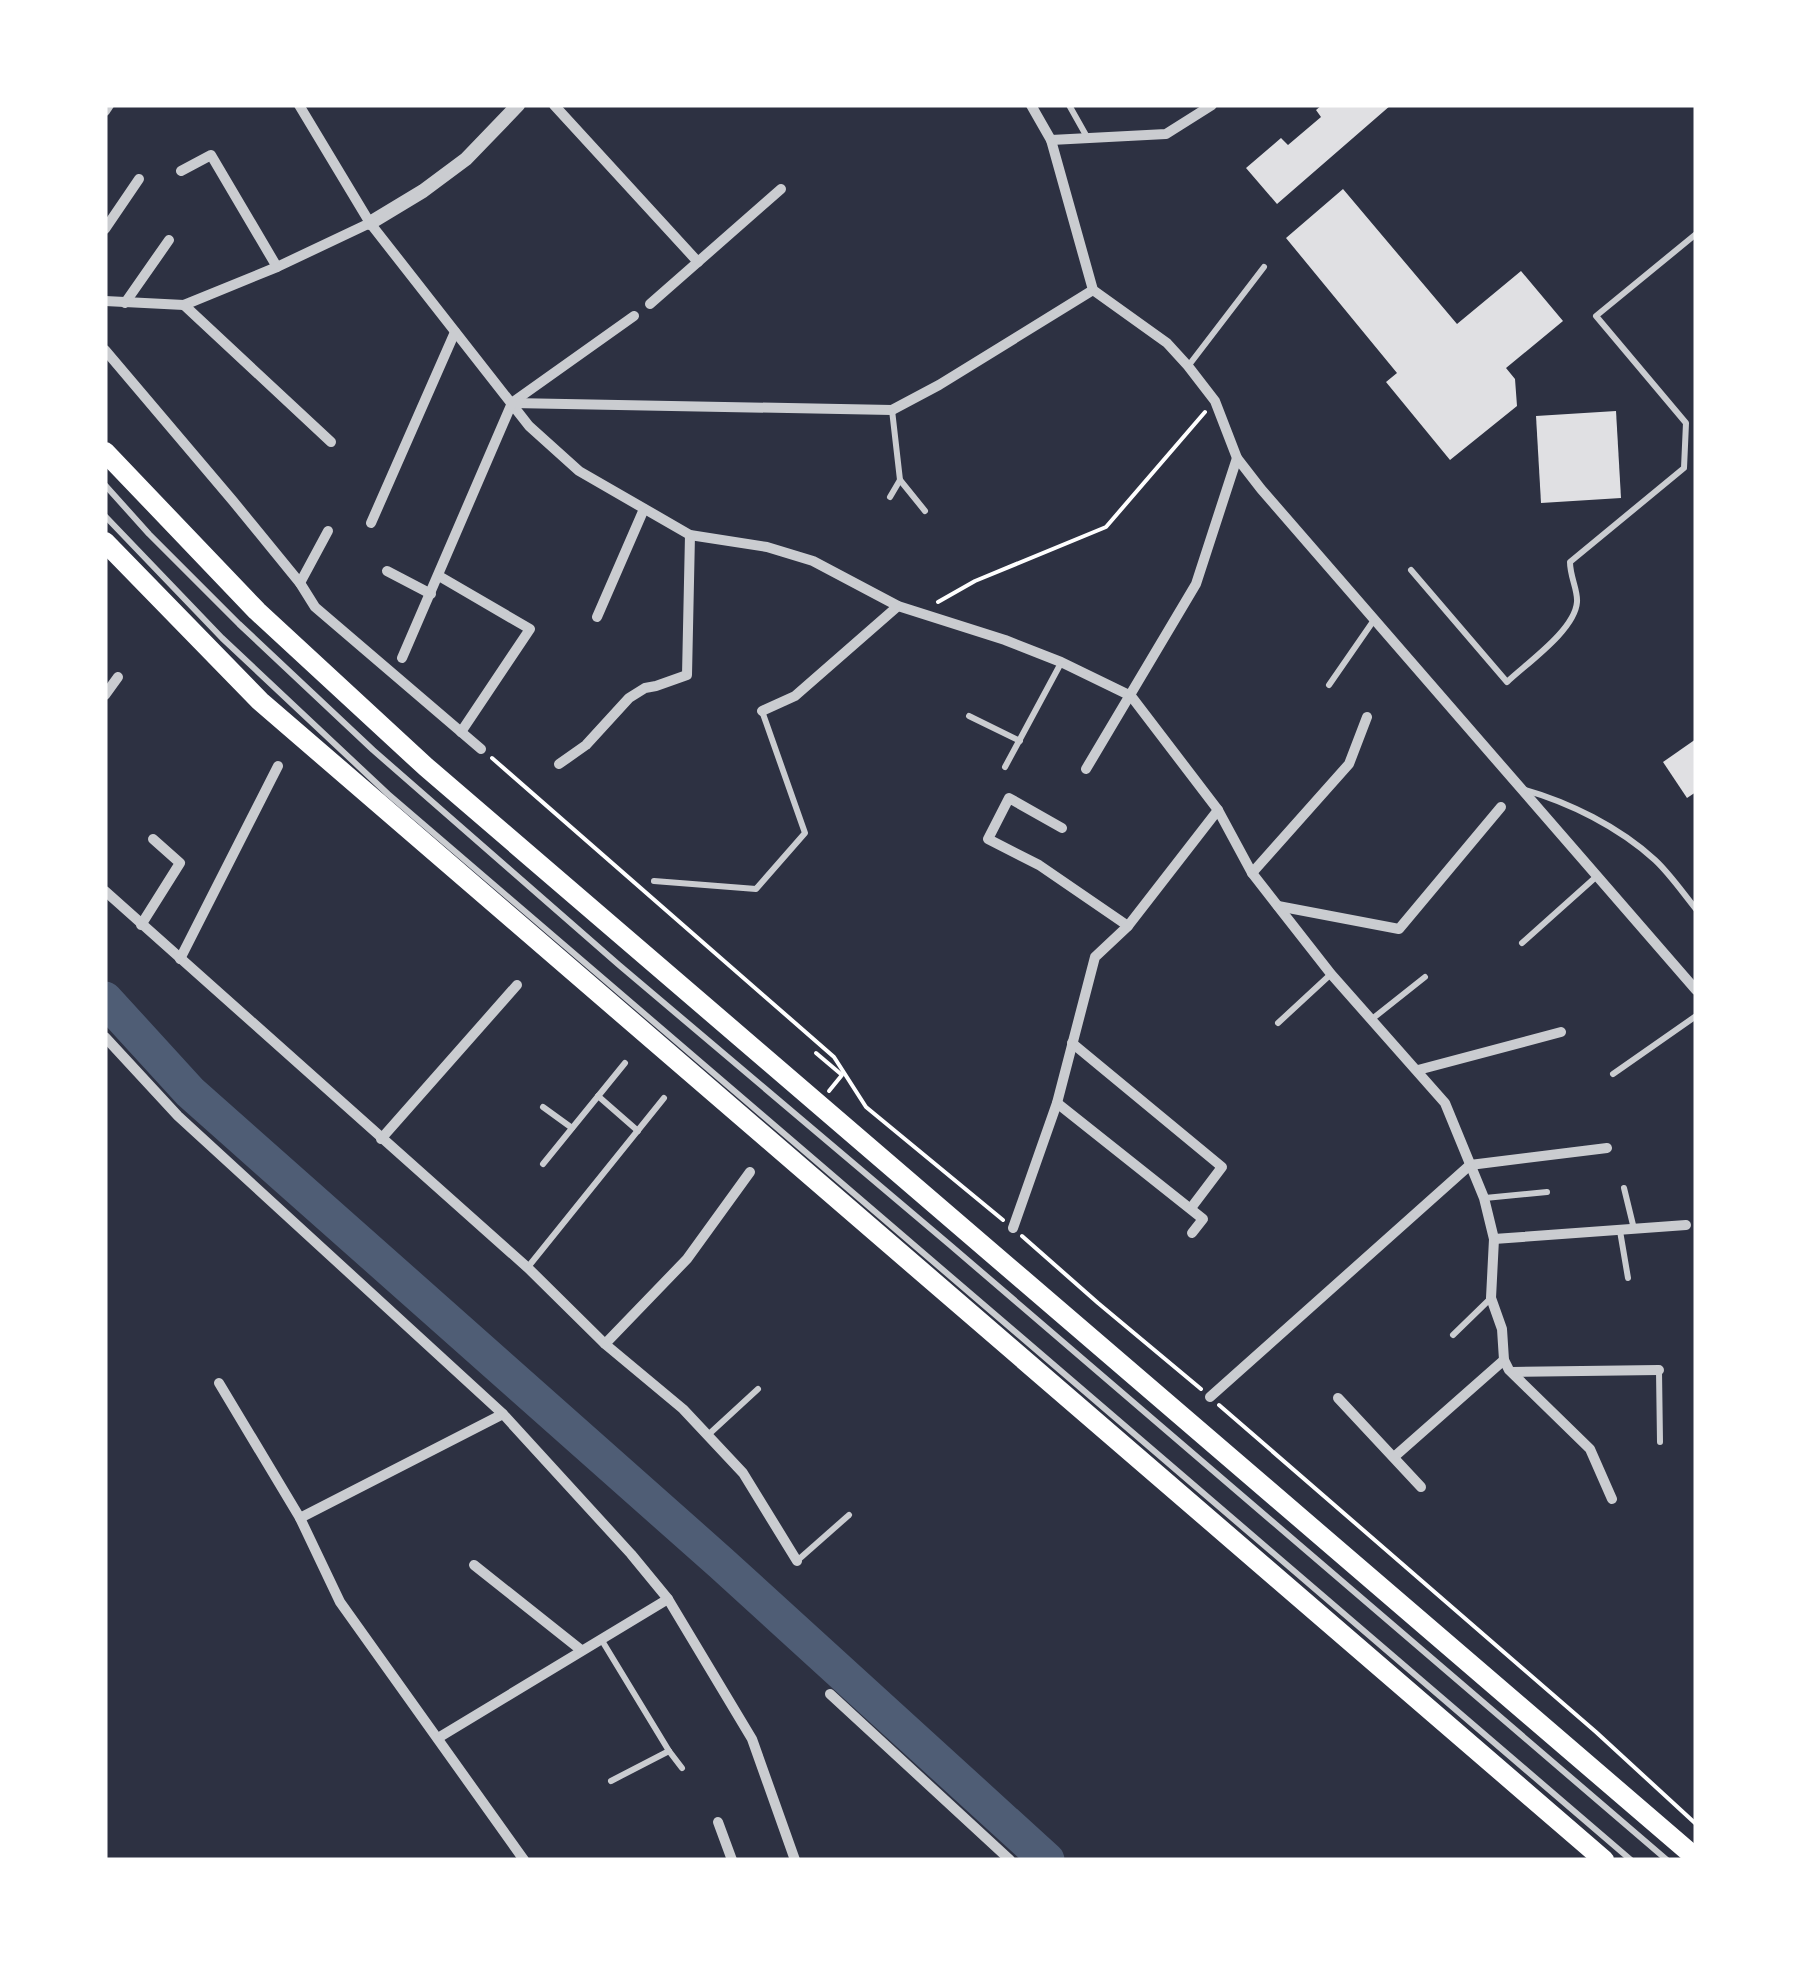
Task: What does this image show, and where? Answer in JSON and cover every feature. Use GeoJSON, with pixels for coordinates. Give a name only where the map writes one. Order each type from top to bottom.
{"type":"FeatureCollection","features":[{"type":"Feature","properties":{"kind":"highway"},"geometry":{"type":"LineString","coordinates":[[105,452],[257,611],[426,767],[1696,1858]]}},
{"type":"Feature","properties":{"kind":"highway"},"geometry":{"type":"LineString","coordinates":[[105,542],[260,702],[1604,1860]]}},
{"type":"Feature","properties":{"kind":"street"},"geometry":{"type":"LineString","coordinates":[[300,105],[370,223],[529,426],[578,471],[690,535],[767,547],[813,561],[898,606],[1061,662],[1131,696],[1218,810],[1252,873],[1331,974],[1445,1104],[1484,1198],[1494,1239],[1491,1298],[1502,1328],[1504,1360],[1590,1449],[1612,1498]]}},
{"type":"Feature","properties":{"kind":"street"},"geometry":{"type":"LineString","coordinates":[[105,301],[184,306],[370,223],[424,191],[466,159],[518,105]]}},
{"type":"Feature","properties":{"kind":"street"},"geometry":{"type":"LineString","coordinates":[[554,105],[698,262]]}},
{"type":"Feature","properties":{"kind":"street"},"geometry":{"type":"LineString","coordinates":[[1031,105],[1051,140],[1093,290],[1167,343],[1188,366],[1215,401],[1237,458],[1261,489],[1696,990]]}},
{"type":"Feature","properties":{"kind":"street"},"geometry":{"type":"LineString","coordinates":[[1051,140],[1166,134],[1212,105]]}},
{"type":"Feature","properties":{"kind":"street"},"geometry":{"type":"LineString","coordinates":[[180,171],[211,154],[276,266]]}},
{"type":"Feature","properties":{"kind":"street"},"geometry":{"type":"LineString","coordinates":[[105,228],[139,179]]}},
{"type":"Feature","properties":{"kind":"street"},"geometry":{"type":"LineString","coordinates":[[650,304],[781,189]]}},
{"type":"Feature","properties":{"kind":"street"},"geometry":{"type":"LineString","coordinates":[[125,303],[168,240]]}},
{"type":"Feature","properties":{"kind":"street"},"geometry":{"type":"LineString","coordinates":[[512,403],[892,410],[940,385],[1093,290]]}},
{"type":"Feature","properties":{"kind":"street"},"geometry":{"type":"LineString","coordinates":[[184,306],[332,442]]}},
{"type":"Feature","properties":{"kind":"street"},"geometry":{"type":"LineString","coordinates":[[402,658],[512,403],[634,316]]}},
{"type":"Feature","properties":{"kind":"street"},"geometry":{"type":"LineString","coordinates":[[371,524],[455,332]]}},
{"type":"Feature","properties":{"kind":"street"},"geometry":{"type":"LineString","coordinates":[[105,350],[316,607],[481,749]]}},
{"type":"Feature","properties":{"kind":"street"},"geometry":{"type":"LineString","coordinates":[[1086,769],[1196,584],[1237,458]]}},
{"type":"Feature","properties":{"kind":"street"},"geometry":{"type":"LineString","coordinates":[[596,617],[644,509]]}},
{"type":"Feature","properties":{"kind":"street"},"geometry":{"type":"LineString","coordinates":[[300,583],[328,531]]}},
{"type":"Feature","properties":{"kind":"street"},"geometry":{"type":"LineString","coordinates":[[559,764],[586,744],[629,698],[645,688],[687,675],[690,535]]}},
{"type":"Feature","properties":{"kind":"street"},"geometry":{"type":"LineString","coordinates":[[387,571],[431,594]]}},
{"type":"Feature","properties":{"kind":"street"},"geometry":{"type":"LineString","coordinates":[[439,576],[530,629],[461,732]]}},
{"type":"Feature","properties":{"kind":"street"},"geometry":{"type":"LineString","coordinates":[[762,711],[794,696],[898,606]]}},
{"type":"Feature","properties":{"kind":"street"},"geometry":{"type":"LineString","coordinates":[[105,695],[118,676]]}},
{"type":"Feature","properties":{"kind":"street"},"geometry":{"type":"LineString","coordinates":[[1252,873],[1349,764],[1367,717]]}},
{"type":"Feature","properties":{"kind":"street"},"geometry":{"type":"LineString","coordinates":[[180,959],[278,766]]}},
{"type":"Feature","properties":{"kind":"street"},"geometry":{"type":"LineString","coordinates":[[1062,828],[1009,798],[988,839],[1039,865],[1128,926]]}},
{"type":"Feature","properties":{"kind":"street"},"geometry":{"type":"LineString","coordinates":[[1278,905],[1399,929],[1501,806]]}},
{"type":"Feature","properties":{"kind":"street"},"geometry":{"type":"LineString","coordinates":[[1013,1228],[1056,1102],[1095,958],[1128,926],[1218,810]]}},
{"type":"Feature","properties":{"kind":"street"},"geometry":{"type":"LineString","coordinates":[[141,925],[180,862],[153,839]]}},
{"type":"Feature","properties":{"kind":"street"},"geometry":{"type":"LineString","coordinates":[[105,891],[683,1409],[743,1473],[797,1561]]}},
{"type":"Feature","properties":{"kind":"street"},"geometry":{"type":"LineString","coordinates":[[381,1139],[516,985]]}},
{"type":"Feature","properties":{"kind":"street"},"geometry":{"type":"LineString","coordinates":[[1418,1070],[1562,1032]]}},
{"type":"Feature","properties":{"kind":"street"},"geometry":{"type":"LineString","coordinates":[[105,1037],[178,1116],[503,1414],[631,1554],[668,1599],[752,1740],[795,1860]]}},
{"type":"Feature","properties":{"kind":"street"},"geometry":{"type":"LineString","coordinates":[[1072,1043],[1222,1167],[1191,1208]]}},
{"type":"Feature","properties":{"kind":"street"},"geometry":{"type":"LineString","coordinates":[[1056,1102],[1204,1219],[1192,1233]]}},
{"type":"Feature","properties":{"kind":"street"},"geometry":{"type":"LineString","coordinates":[[1210,1397],[1470,1165],[1607,1148]]}},
{"type":"Feature","properties":{"kind":"street"},"geometry":{"type":"LineString","coordinates":[[606,1344],[687,1259],[750,1172]]}},
{"type":"Feature","properties":{"kind":"street"},"geometry":{"type":"LineString","coordinates":[[1494,1239],[1686,1225]]}},
{"type":"Feature","properties":{"kind":"street"},"geometry":{"type":"LineString","coordinates":[[1394,1458],[1504,1360]]}},
{"type":"Feature","properties":{"kind":"street"},"geometry":{"type":"LineString","coordinates":[[1512,1372],[1659,1370]]}},
{"type":"Feature","properties":{"kind":"street"},"geometry":{"type":"LineString","coordinates":[[220,1383],[300,1518],[340,1602],[524,1860]]}},
{"type":"Feature","properties":{"kind":"street"},"geometry":{"type":"LineString","coordinates":[[1338,1398],[1421,1486]]}},
{"type":"Feature","properties":{"kind":"street"},"geometry":{"type":"LineString","coordinates":[[300,1518],[503,1414]]}},
{"type":"Feature","properties":{"kind":"street"},"geometry":{"type":"LineString","coordinates":[[474,1564],[581,1650]]}},
{"type":"Feature","properties":{"kind":"street"},"geometry":{"type":"LineString","coordinates":[[438,1738],[668,1599]]}},
{"type":"Feature","properties":{"kind":"street"},"geometry":{"type":"LineString","coordinates":[[830,1694],[1010,1860]]}},
{"type":"Feature","properties":{"kind":"street"},"geometry":{"type":"LineString","coordinates":[[718,1822],[732,1860]]}},
{"type":"Feature","properties":{"kind":"lane"},"geometry":{"type":"LineString","coordinates":[[1069,105],[1087,137]]}},
{"type":"Feature","properties":{"kind":"lane"},"geometry":{"type":"LineString","coordinates":[[1411,570],[1507,682],[1572,622],[1578,600],[1570,562],[1684,468],[1686,423],[1596,316],[1696,234]]}},
{"type":"Feature","properties":{"kind":"lane"},"geometry":{"type":"LineString","coordinates":[[1188,366],[1264,266]]}},
{"type":"Feature","properties":{"kind":"lane"},"geometry":{"type":"LineString","coordinates":[[892,410],[900,480],[925,511]]}},
{"type":"Feature","properties":{"kind":"lane"},"geometry":{"type":"LineString","coordinates":[[890,497],[900,480]]}},
{"type":"Feature","properties":{"kind":"lane"},"geometry":{"type":"LineString","coordinates":[[105,485],[239,624],[373,750],[619,965],[1667,1860]]}},
{"type":"Feature","properties":{"kind":"lane"},"geometry":{"type":"LineString","coordinates":[[105,516],[222,638],[388,794],[1631,1860]]}},
{"type":"Feature","properties":{"kind":"lane"},"geometry":{"type":"LineString","coordinates":[[1329,684],[1374,620]]}},
{"type":"Feature","properties":{"kind":"lane"},"geometry":{"type":"LineString","coordinates":[[1006,767],[1061,662]]}},
{"type":"Feature","properties":{"kind":"lane"},"geometry":{"type":"LineString","coordinates":[[654,880],[756,888],[805,833],[762,711]]}},
{"type":"Feature","properties":{"kind":"lane"},"geometry":{"type":"LineString","coordinates":[[969,716],[1020,740]]}},
{"type":"Feature","properties":{"kind":"lane"},"geometry":{"type":"LineString","coordinates":[[1520,788],[1544,795],[1611,828],[1655,861],[1696,909]]}},
{"type":"Feature","properties":{"kind":"lane"},"geometry":{"type":"LineString","coordinates":[[1522,943],[1597,876]]}},
{"type":"Feature","properties":{"kind":"lane"},"geometry":{"type":"LineString","coordinates":[[1278,1023],[1331,974]]}},
{"type":"Feature","properties":{"kind":"lane"},"geometry":{"type":"LineString","coordinates":[[1371,1020],[1425,977]]}},
{"type":"Feature","properties":{"kind":"lane"},"geometry":{"type":"LineString","coordinates":[[1613,1074],[1696,1016]]}},
{"type":"Feature","properties":{"kind":"lane"},"geometry":{"type":"LineString","coordinates":[[543,1164],[625,1062]]}},
{"type":"Feature","properties":{"kind":"lane"},"geometry":{"type":"LineString","coordinates":[[598,1096],[638,1131]]}},
{"type":"Feature","properties":{"kind":"lane"},"geometry":{"type":"LineString","coordinates":[[528,1268],[664,1098]]}},
{"type":"Feature","properties":{"kind":"lane"},"geometry":{"type":"LineString","coordinates":[[543,1107],[572,1128]]}},
{"type":"Feature","properties":{"kind":"lane"},"geometry":{"type":"LineString","coordinates":[[1624,1188],[1634,1229]]}},
{"type":"Feature","properties":{"kind":"lane"},"geometry":{"type":"LineString","coordinates":[[1484,1198],[1547,1192]]}},
{"type":"Feature","properties":{"kind":"lane"},"geometry":{"type":"LineString","coordinates":[[1620,1230],[1628,1278]]}},
{"type":"Feature","properties":{"kind":"lane"},"geometry":{"type":"LineString","coordinates":[[1453,1335],[1491,1298]]}},
{"type":"Feature","properties":{"kind":"lane"},"geometry":{"type":"LineString","coordinates":[[1659,1370],[1660,1442]]}},
{"type":"Feature","properties":{"kind":"lane"},"geometry":{"type":"LineString","coordinates":[[708,1435],[758,1389]]}},
{"type":"Feature","properties":{"kind":"lane"},"geometry":{"type":"LineString","coordinates":[[797,1561],[849,1514]]}},
{"type":"Feature","properties":{"kind":"lane"},"geometry":{"type":"LineString","coordinates":[[600,1638],[682,1768]]}},
{"type":"Feature","properties":{"kind":"lane"},"geometry":{"type":"LineString","coordinates":[[611,1781],[668,1751]]}},
{"type":"Feature","properties":{"kind":"path"},"geometry":{"type":"LineString","coordinates":[[920,612],[975,581],[1106,527],[1215,401]]}},
{"type":"Feature","properties":{"kind":"path"},"geometry":{"type":"LineString","coordinates":[[481,749],[834,1057],[866,1106],[1210,1397],[1596,1732],[1696,1824]]}},
{"type":"Feature","properties":{"kind":"path"},"geometry":{"type":"LineString","coordinates":[[834,1057],[816,1054],[842,1076]]}},
{"type":"Feature","properties":{"kind":"building"},"geometry":{"type":"Polygon","coordinates":[[[1322,105],[1391,105],[1277,204],[1246,168],[1281,138],[1288,145],[1321,117],[1316,110],[1322,105]]]}},
{"type":"Feature","properties":{"kind":"building"},"geometry":{"type":"Polygon","coordinates":[[[1343,189],[1457,324],[1521,271],[1563,321],[1506,368],[1515,379],[1517,406],[1450,460],[1386,382],[1397,373],[1286,238],[1343,189]]]}},
{"type":"Feature","properties":{"kind":"building"},"geometry":{"type":"Polygon","coordinates":[[[1616,411],[1621,498],[1541,503],[1536,416],[1616,411]]]}},
{"type":"Feature","properties":{"kind":"building"},"geometry":{"type":"Polygon","coordinates":[[[1696,739],[1696,792],[1687,798],[1663,762],[1696,739]]]}},
{"type":"Feature","properties":{"kind":"waterway"},"geometry":{"type":"LineString","coordinates":[[105,999],[190,1092],[721,1563],[1047,1860]]}}]}
